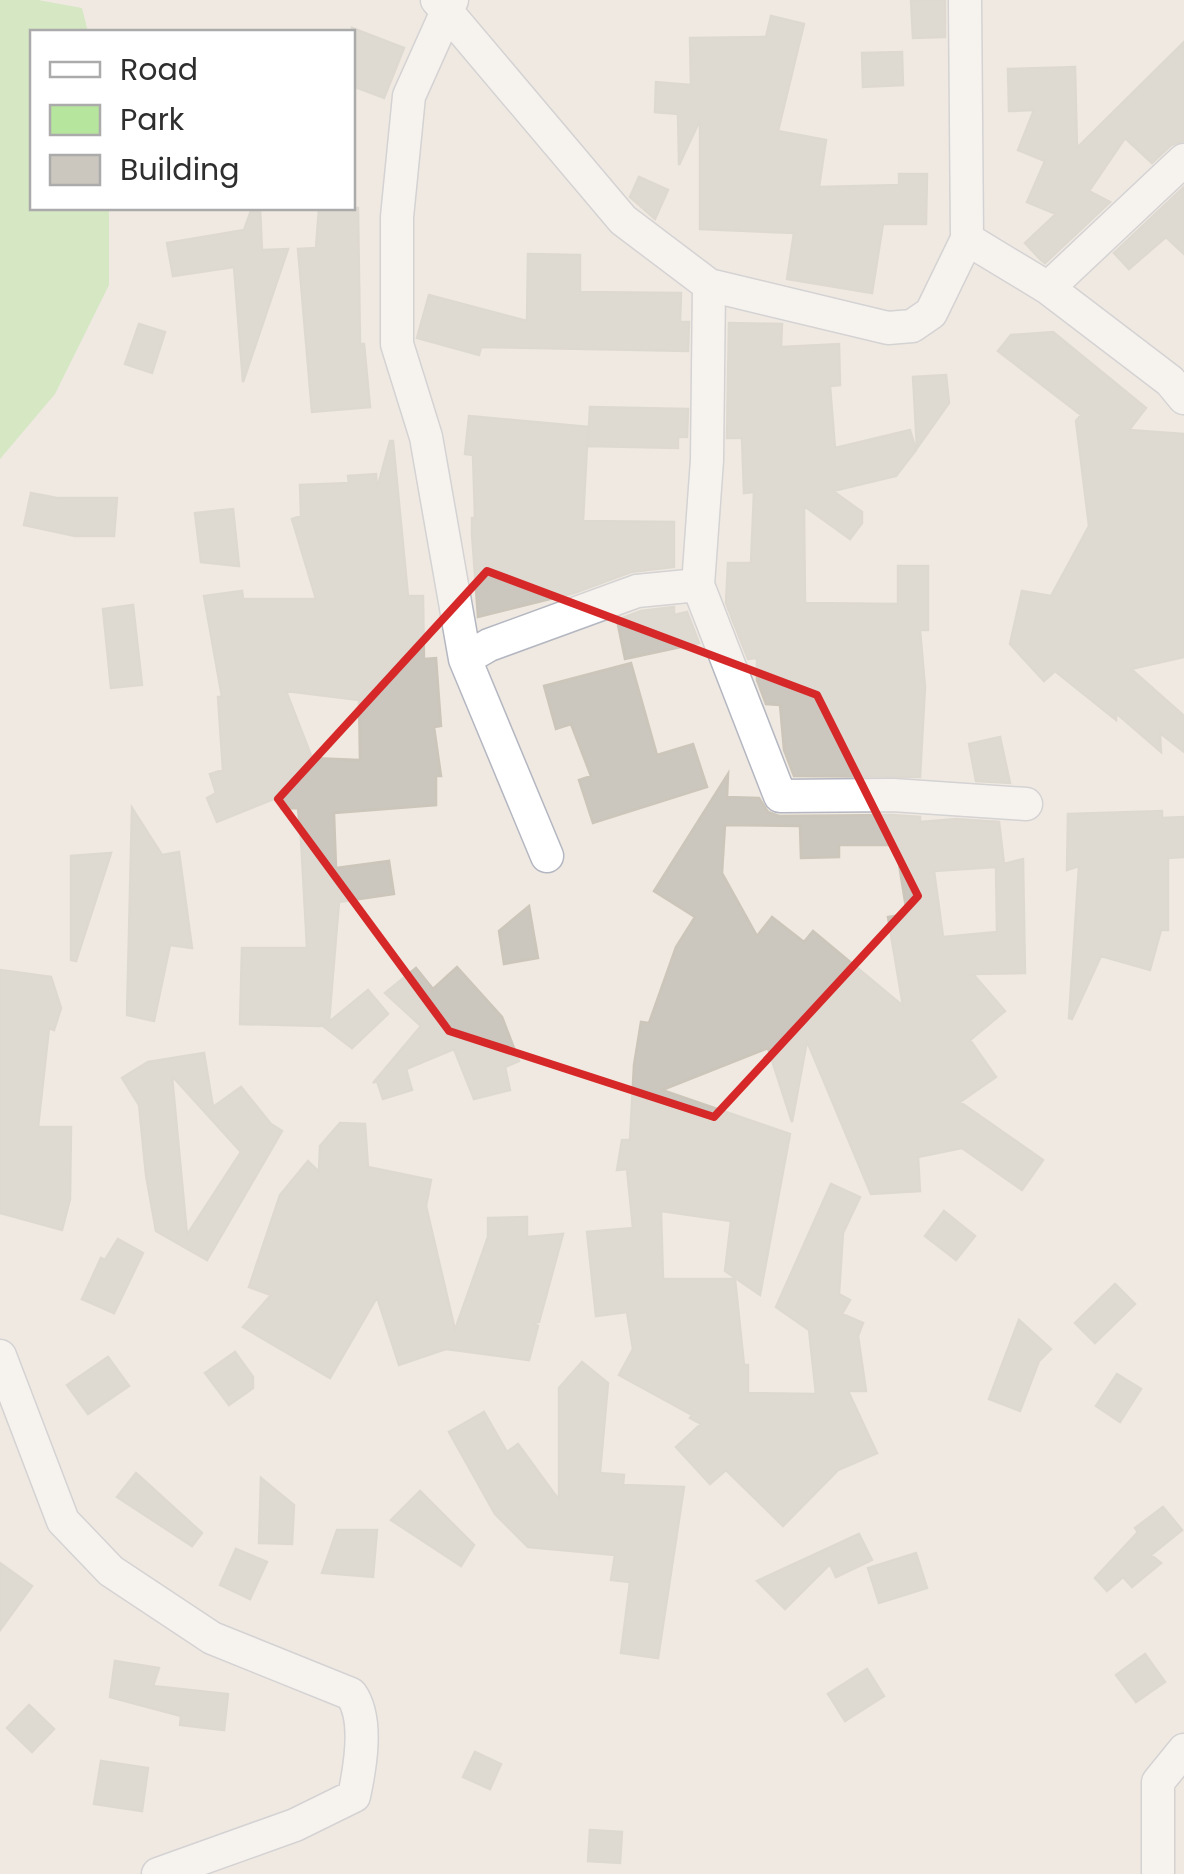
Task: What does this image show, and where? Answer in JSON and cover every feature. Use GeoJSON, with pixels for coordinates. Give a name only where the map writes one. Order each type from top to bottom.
{"type":"FeatureCollection","features":[{"type":"Feature","properties":{"kind":"street"},"geometry":{"type":"LineString","coordinates":[[547,856],[465,659],[426,437],[397,344],[397,218],[410,96],[446,4],[623,220],[710,285],[888,328],[912,326],[931,313],[967,239],[965,0]]}},
{"type":"Feature","properties":{"kind":"street"},"geometry":{"type":"LineString","coordinates":[[1048,288],[1184,160]]}},
{"type":"Feature","properties":{"kind":"street"},"geometry":{"type":"LineString","coordinates":[[967,239],[1048,288],[1170,381],[1184,398]]}},
{"type":"Feature","properties":{"kind":"street"},"geometry":{"type":"LineString","coordinates":[[710,285],[698,585],[780,796],[893,794],[1026,804]]}},
{"type":"Feature","properties":{"kind":"street"},"geometry":{"type":"LineString","coordinates":[[465,659],[489,645],[638,591],[698,585]]}},
{"type":"Feature","properties":{"kind":"street"},"geometry":{"type":"LineString","coordinates":[[0,1356],[63,1521],[111,1571],[212,1638],[351,1694],[356,1702],[363,1758],[354,1796],[295,1825],[158,1874]]}},
{"type":"Feature","properties":{"kind":"street"},"geometry":{"type":"LineString","coordinates":[[1158,1874],[1158,1782],[1184,1750]]}},
{"type":"Feature","properties":{"kind":"highlighted area"},"geometry":{"type":"Polygon","coordinates":[[[487,571],[817,695],[918,896],[714,1117],[449,1031],[278,799],[487,571]]]}},
{"type":"Feature","properties":{"kind":"green space"},"geometry":{"type":"Polygon","coordinates":[[[0,0],[38,0],[82,8],[88,30],[30,30],[30,210],[109,210],[109,285],[55,394],[0,459],[0,0]]]}},
{"type":"Feature","properties":{"kind":"building"},"geometry":{"type":"Polygon","coordinates":[[[911,0],[945,0],[945,37],[913,38],[911,0]]]}},
{"type":"Feature","properties":{"kind":"building"},"geometry":{"type":"Polygon","coordinates":[[[771,16],[804,24],[778,131],[826,140],[819,187],[899,185],[899,174],[927,174],[926,224],[883,224],[872,293],[787,279],[794,233],[700,229],[700,120],[679,165],[678,114],[655,112],[656,82],[691,85],[690,38],[766,37],[771,16]]]}},
{"type":"Feature","properties":{"kind":"building"},"geometry":{"type":"Polygon","coordinates":[[[352,30],[404,48],[384,98],[355,87],[352,30]]]}},
{"type":"Feature","properties":{"kind":"building"},"geometry":{"type":"Polygon","coordinates":[[[1184,42],[1184,141],[1171,145],[1152,163],[1125,138],[1089,191],[1110,202],[1045,263],[1025,243],[1056,214],[1027,202],[1045,161],[1018,150],[1034,110],[1009,111],[1008,69],[1075,67],[1077,148],[1184,42]]]}},
{"type":"Feature","properties":{"kind":"building"},"geometry":{"type":"Polygon","coordinates":[[[902,52],[903,85],[863,87],[862,53],[902,52]]]}},
{"type":"Feature","properties":{"kind":"building"},"geometry":{"type":"Polygon","coordinates":[[[639,177],[668,190],[655,219],[630,197],[639,177]]]}},
{"type":"Feature","properties":{"kind":"building"},"geometry":{"type":"Polygon","coordinates":[[[1184,187],[1184,254],[1166,237],[1129,269],[1114,253],[1184,187]]]}},
{"type":"Feature","properties":{"kind":"building"},"geometry":{"type":"Polygon","coordinates":[[[358,208],[360,344],[364,344],[370,407],[312,412],[298,249],[316,248],[319,210],[358,208]]]}},
{"type":"Feature","properties":{"kind":"building"},"geometry":{"type":"Polygon","coordinates":[[[251,210],[260,210],[262,250],[288,249],[243,382],[234,267],[173,276],[167,243],[244,230],[251,210]]]}},
{"type":"Feature","properties":{"kind":"building"},"geometry":{"type":"Polygon","coordinates":[[[528,254],[580,255],[580,292],[681,293],[680,322],[689,322],[688,351],[481,347],[479,355],[417,338],[429,295],[527,321],[528,254]]]}},
{"type":"Feature","properties":{"kind":"building"},"geometry":{"type":"Polygon","coordinates":[[[729,323],[782,324],[781,347],[839,344],[840,385],[830,386],[835,448],[910,430],[916,450],[896,476],[833,491],[862,512],[862,523],[850,539],[804,506],[805,603],[898,604],[898,566],[928,566],[928,630],[920,630],[925,687],[920,777],[794,776],[784,750],[780,705],[766,704],[757,680],[757,658],[748,659],[726,603],[728,563],[751,563],[754,492],[744,493],[742,438],[727,438],[729,323]]]}},
{"type":"Feature","properties":{"kind":"building"},"geometry":{"type":"Polygon","coordinates":[[[139,324],[165,332],[152,373],[125,364],[139,324]]]}},
{"type":"Feature","properties":{"kind":"building"},"geometry":{"type":"Polygon","coordinates":[[[1053,332],[1146,408],[1129,430],[1184,434],[1184,657],[1131,669],[1184,716],[1184,752],[1160,733],[1161,752],[1116,713],[1116,720],[1055,671],[1044,681],[1010,644],[1022,591],[1051,596],[1089,526],[1076,421],[1081,415],[998,351],[1011,335],[1053,332]]]}},
{"type":"Feature","properties":{"kind":"building"},"geometry":{"type":"Polygon","coordinates":[[[946,375],[949,403],[917,448],[913,377],[946,375]]]}},
{"type":"Feature","properties":{"kind":"building"},"geometry":{"type":"Polygon","coordinates":[[[590,407],[688,409],[687,437],[678,437],[678,448],[588,446],[590,407]]]}},
{"type":"Feature","properties":{"kind":"building"},"geometry":{"type":"Polygon","coordinates":[[[469,416],[588,427],[583,521],[674,522],[674,567],[631,572],[574,593],[478,617],[472,534],[473,455],[465,454],[469,416]]]}},
{"type":"Feature","properties":{"kind":"building"},"geometry":{"type":"Polygon","coordinates":[[[393,441],[408,596],[423,596],[424,659],[436,658],[441,726],[434,727],[441,776],[436,776],[436,805],[334,813],[336,868],[389,861],[394,894],[339,902],[329,1022],[368,990],[388,1014],[352,1048],[323,1026],[327,1023],[240,1024],[242,948],[307,948],[301,839],[298,808],[281,809],[281,796],[217,822],[207,798],[216,793],[210,774],[223,770],[218,697],[222,697],[204,596],[242,591],[243,599],[316,599],[292,519],[301,516],[300,485],[349,483],[348,476],[376,474],[377,489],[393,441]],[[286,691],[312,758],[360,760],[359,700],[286,691]]]}},
{"type":"Feature","properties":{"kind":"building"},"geometry":{"type":"Polygon","coordinates":[[[31,493],[57,498],[117,498],[114,536],[75,536],[24,525],[31,493]]]}},
{"type":"Feature","properties":{"kind":"building"},"geometry":{"type":"Polygon","coordinates":[[[233,509],[239,566],[201,562],[195,513],[233,509]]]}},
{"type":"Feature","properties":{"kind":"building"},"geometry":{"type":"Polygon","coordinates":[[[133,605],[142,685],[111,688],[103,609],[133,605]]]}},
{"type":"Feature","properties":{"kind":"building"},"geometry":{"type":"Polygon","coordinates":[[[674,607],[674,615],[687,612],[699,643],[625,659],[617,620],[641,611],[674,607]]]}},
{"type":"Feature","properties":{"kind":"building"},"geometry":{"type":"Polygon","coordinates":[[[631,663],[657,755],[693,744],[707,787],[593,823],[579,780],[591,776],[571,724],[556,729],[544,686],[631,663]]]}},
{"type":"Feature","properties":{"kind":"building"},"geometry":{"type":"Polygon","coordinates":[[[1000,737],[1010,783],[976,781],[969,744],[1000,737]]]}},
{"type":"Feature","properties":{"kind":"building"},"geometry":{"type":"Polygon","coordinates":[[[728,774],[727,797],[759,798],[768,812],[779,816],[892,815],[920,817],[920,822],[999,822],[1004,864],[1023,859],[1025,973],[973,974],[1005,1011],[970,1040],[996,1077],[960,1102],[1043,1160],[1022,1190],[962,1148],[918,1157],[920,1191],[871,1194],[807,1041],[792,1122],[768,1048],[662,1090],[790,1134],[760,1295],[725,1271],[731,1221],[661,1211],[663,1279],[735,1279],[744,1365],[748,1365],[748,1393],[816,1394],[809,1330],[776,1307],[831,1184],[860,1197],[843,1233],[839,1294],[850,1300],[842,1314],[863,1323],[858,1336],[866,1391],[848,1391],[877,1453],[838,1470],[783,1526],[726,1470],[710,1484],[676,1447],[701,1424],[690,1418],[692,1415],[619,1375],[633,1349],[627,1312],[596,1316],[587,1232],[633,1228],[627,1169],[617,1170],[622,1140],[630,1140],[641,1022],[649,1023],[676,947],[695,917],[654,891],[728,774]],[[725,825],[722,873],[757,936],[772,917],[804,942],[813,931],[903,1006],[888,917],[907,914],[896,845],[839,845],[839,857],[801,858],[800,826],[725,825]],[[996,867],[934,871],[943,937],[997,932],[996,867]]]}},
{"type":"Feature","properties":{"kind":"building"},"geometry":{"type":"Polygon","coordinates":[[[132,808],[162,855],[179,852],[192,948],[170,945],[154,1021],[127,1015],[132,808]]]}},
{"type":"Feature","properties":{"kind":"building"},"geometry":{"type":"Polygon","coordinates":[[[1162,811],[1162,818],[1184,817],[1184,857],[1168,858],[1168,930],[1161,930],[1150,970],[1101,956],[1072,1019],[1069,1018],[1079,866],[1067,870],[1068,814],[1162,811]]]}},
{"type":"Feature","properties":{"kind":"building"},"geometry":{"type":"Polygon","coordinates":[[[111,853],[76,961],[71,960],[71,856],[111,853]]]}},
{"type":"Feature","properties":{"kind":"building"},"geometry":{"type":"Polygon","coordinates":[[[529,906],[538,958],[504,964],[499,931],[529,906]]]}},
{"type":"Feature","properties":{"kind":"building"},"geometry":{"type":"Polygon","coordinates":[[[457,967],[502,1017],[519,1061],[505,1067],[510,1090],[474,1099],[454,1049],[406,1069],[412,1090],[383,1099],[377,1081],[373,1083],[421,1026],[385,993],[416,968],[433,989],[457,967]]]}},
{"type":"Feature","properties":{"kind":"building"},"geometry":{"type":"Polygon","coordinates":[[[0,970],[51,977],[61,1008],[54,1030],[49,1028],[38,1127],[71,1127],[70,1199],[62,1230],[0,1213],[0,970]]]}},
{"type":"Feature","properties":{"kind":"building"},"geometry":{"type":"Polygon","coordinates":[[[204,1053],[213,1107],[241,1087],[271,1124],[282,1131],[207,1260],[156,1231],[139,1105],[122,1078],[148,1062],[204,1053]],[[172,1076],[187,1235],[241,1152],[172,1076]]]}},
{"type":"Feature","properties":{"kind":"building"},"geometry":{"type":"Polygon","coordinates":[[[340,1123],[365,1124],[368,1167],[431,1180],[426,1206],[455,1330],[488,1237],[488,1218],[527,1217],[527,1237],[563,1234],[539,1322],[534,1323],[538,1326],[529,1360],[446,1349],[399,1365],[377,1297],[330,1378],[243,1327],[271,1295],[249,1287],[280,1195],[308,1161],[319,1172],[320,1146],[340,1123]]]}},
{"type":"Feature","properties":{"kind":"building"},"geometry":{"type":"Polygon","coordinates":[[[944,1211],[975,1236],[956,1260],[925,1236],[944,1211]]]}},
{"type":"Feature","properties":{"kind":"building"},"geometry":{"type":"Polygon","coordinates":[[[118,1239],[143,1253],[114,1313],[82,1299],[101,1258],[105,1260],[118,1239]]]}},
{"type":"Feature","properties":{"kind":"building"},"geometry":{"type":"Polygon","coordinates":[[[1115,1284],[1135,1304],[1095,1343],[1075,1323],[1115,1284]]]}},
{"type":"Feature","properties":{"kind":"building"},"geometry":{"type":"Polygon","coordinates":[[[1019,1320],[1051,1349],[1039,1361],[1020,1411],[989,1399],[1019,1320]]]}},
{"type":"Feature","properties":{"kind":"building"},"geometry":{"type":"Polygon","coordinates":[[[235,1352],[253,1377],[253,1388],[229,1405],[205,1373],[235,1352]]]}},
{"type":"Feature","properties":{"kind":"building"},"geometry":{"type":"Polygon","coordinates":[[[108,1357],[129,1386],[88,1414],[67,1385],[108,1357]]]}},
{"type":"Feature","properties":{"kind":"building"},"geometry":{"type":"Polygon","coordinates":[[[582,1362],[608,1383],[600,1473],[624,1475],[623,1485],[684,1487],[658,1658],[621,1653],[630,1582],[611,1580],[615,1555],[528,1547],[495,1514],[449,1432],[484,1412],[507,1452],[518,1444],[559,1500],[559,1388],[582,1362]]]}},
{"type":"Feature","properties":{"kind":"building"},"geometry":{"type":"Polygon","coordinates":[[[1117,1374],[1141,1389],[1120,1422],[1096,1406],[1117,1374]]]}},
{"type":"Feature","properties":{"kind":"building"},"geometry":{"type":"Polygon","coordinates":[[[136,1473],[202,1533],[192,1546],[117,1497],[136,1473]]]}},
{"type":"Feature","properties":{"kind":"building"},"geometry":{"type":"Polygon","coordinates":[[[261,1478],[294,1505],[292,1544],[259,1543],[261,1478]]]}},
{"type":"Feature","properties":{"kind":"building"},"geometry":{"type":"Polygon","coordinates":[[[420,1491],[474,1545],[461,1566],[391,1520],[420,1491]]]}},
{"type":"Feature","properties":{"kind":"building"},"geometry":{"type":"Polygon","coordinates":[[[1163,1507],[1182,1530],[1151,1555],[1161,1563],[1132,1587],[1123,1577],[1107,1591],[1095,1578],[1138,1532],[1135,1528],[1163,1507]]]}},
{"type":"Feature","properties":{"kind":"building"},"geometry":{"type":"Polygon","coordinates":[[[337,1530],[377,1530],[373,1577],[322,1573],[337,1530]]]}},
{"type":"Feature","properties":{"kind":"building"},"geometry":{"type":"Polygon","coordinates":[[[859,1534],[872,1560],[836,1577],[830,1564],[785,1609],[757,1581],[859,1534]]]}},
{"type":"Feature","properties":{"kind":"building"},"geometry":{"type":"Polygon","coordinates":[[[236,1549],[267,1562],[250,1599],[220,1585],[236,1549]]]}},
{"type":"Feature","properties":{"kind":"building"},"geometry":{"type":"Polygon","coordinates":[[[916,1553],[927,1588],[879,1603],[868,1568],[916,1553]]]}},
{"type":"Feature","properties":{"kind":"building"},"geometry":{"type":"Polygon","coordinates":[[[0,1563],[32,1586],[0,1630],[0,1563]]]}},
{"type":"Feature","properties":{"kind":"building"},"geometry":{"type":"Polygon","coordinates":[[[1145,1654],[1165,1682],[1136,1702],[1116,1675],[1145,1654]]]}},
{"type":"Feature","properties":{"kind":"building"},"geometry":{"type":"Polygon","coordinates":[[[115,1661],[159,1668],[153,1686],[228,1694],[224,1730],[180,1725],[181,1716],[110,1697],[115,1661]]]}},
{"type":"Feature","properties":{"kind":"building"},"geometry":{"type":"Polygon","coordinates":[[[867,1669],[884,1696],[845,1721],[828,1694],[867,1669]]]}},
{"type":"Feature","properties":{"kind":"building"},"geometry":{"type":"Polygon","coordinates":[[[29,1705],[54,1729],[32,1752],[7,1728],[29,1705]]]}},
{"type":"Feature","properties":{"kind":"building"},"geometry":{"type":"Polygon","coordinates":[[[475,1752],[501,1764],[490,1789],[463,1777],[475,1752]]]}},
{"type":"Feature","properties":{"kind":"building"},"geometry":{"type":"Polygon","coordinates":[[[101,1761],[148,1768],[142,1811],[94,1804],[101,1761]]]}},
{"type":"Feature","properties":{"kind":"building"},"geometry":{"type":"Polygon","coordinates":[[[590,1830],[622,1832],[620,1863],[588,1861],[590,1830]]]}}]}
